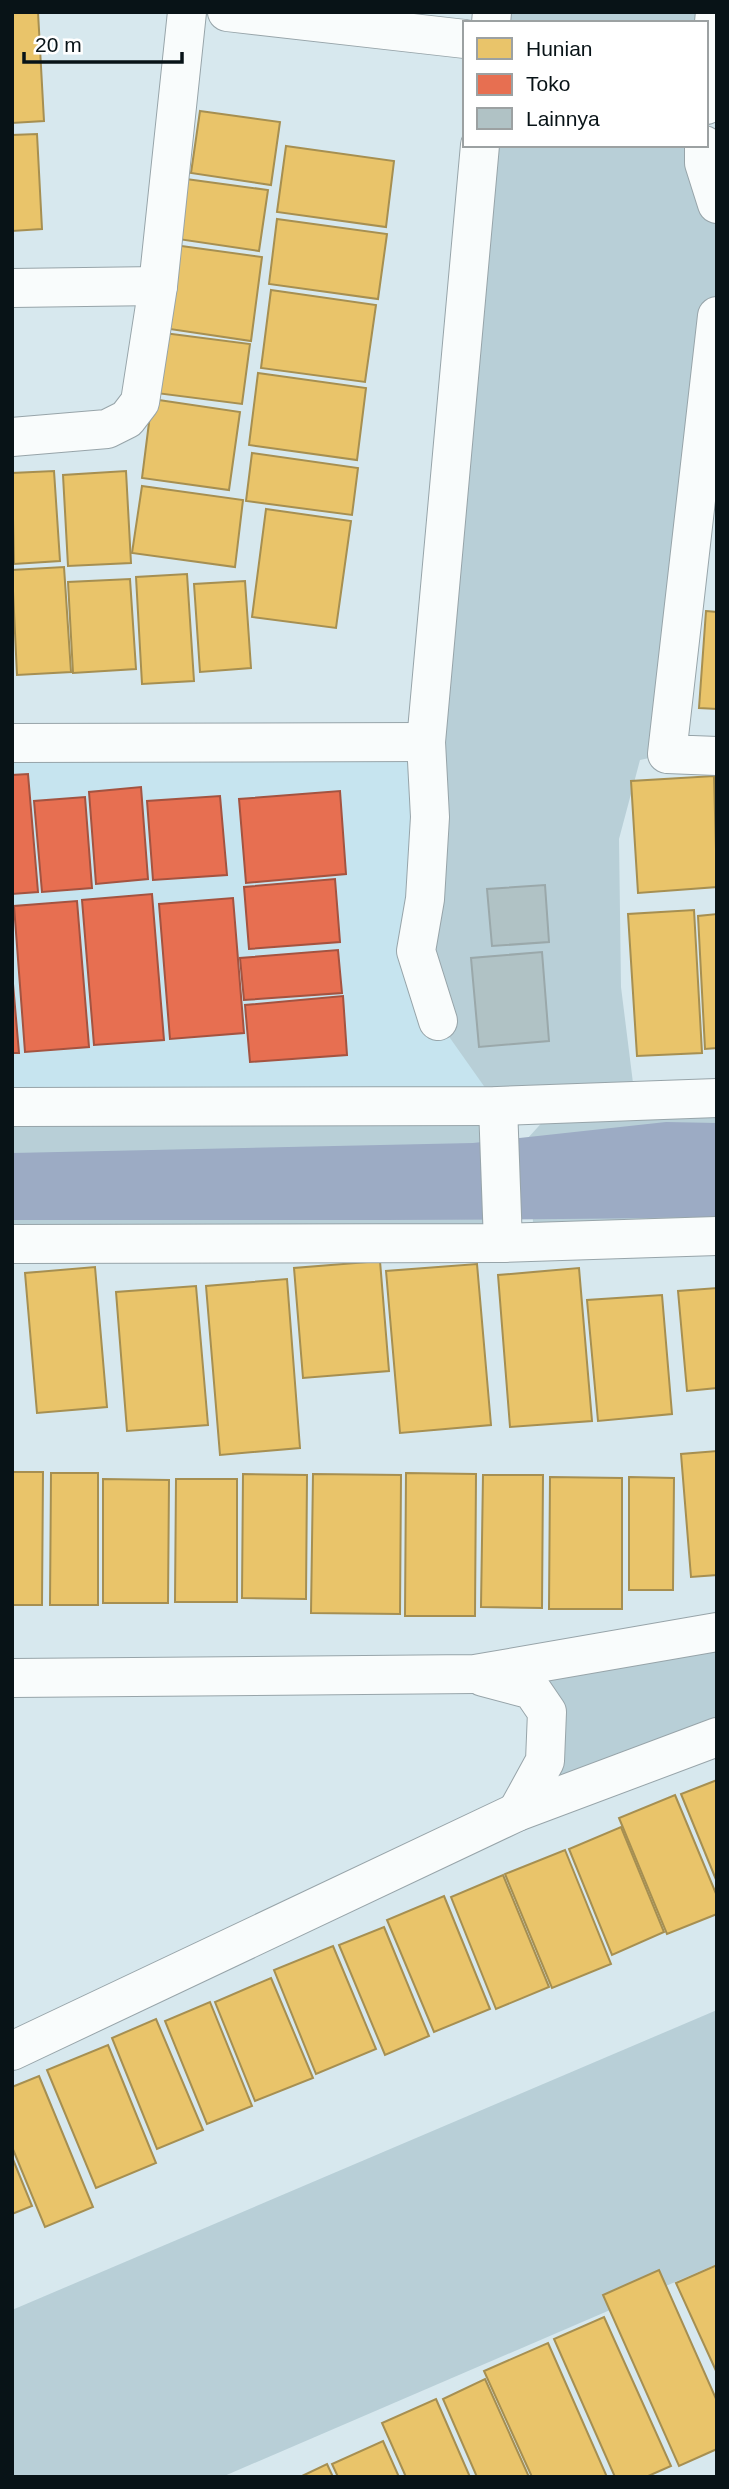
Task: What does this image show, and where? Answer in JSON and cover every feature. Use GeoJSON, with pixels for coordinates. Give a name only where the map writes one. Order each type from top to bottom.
{"type":"FeatureCollection","features":[{"type":"Feature","properties":{"kind":"street"},"geometry":{"type":"LineString","coordinates":[[12,437],[107,429],[127,419],[140,402],[158,286],[187,12]]}},
{"type":"Feature","properties":{"kind":"street"},"geometry":{"type":"LineString","coordinates":[[227,12],[463,39]]}},
{"type":"Feature","properties":{"kind":"street"},"geometry":{"type":"LineString","coordinates":[[708,84],[715,12]]}},
{"type":"Feature","properties":{"kind":"street"},"geometry":{"type":"LineString","coordinates":[[438,1021],[416,951],[425,899],[430,817],[426,743],[480,147]]}},
{"type":"Feature","properties":{"kind":"street"},"geometry":{"type":"LineString","coordinates":[[704,147],[704,163],[717,204]]}},
{"type":"Feature","properties":{"kind":"street"},"geometry":{"type":"LineString","coordinates":[[12,288],[158,286]]}},
{"type":"Feature","properties":{"kind":"street"},"geometry":{"type":"LineString","coordinates":[[717,316],[667,754],[717,756]]}},
{"type":"Feature","properties":{"kind":"street"},"geometry":{"type":"LineString","coordinates":[[12,743],[426,743]]}},
{"type":"Feature","properties":{"kind":"street"},"geometry":{"type":"LineString","coordinates":[[12,1107],[499,1121],[717,1098]]}},
{"type":"Feature","properties":{"kind":"street"},"geometry":{"type":"LineString","coordinates":[[499,1121],[502,1226]]}},
{"type":"Feature","properties":{"kind":"street"},"geometry":{"type":"LineString","coordinates":[[12,1244],[502,1226],[717,1236]]}},
{"type":"Feature","properties":{"kind":"street"},"geometry":{"type":"LineString","coordinates":[[12,1678],[475,1674],[717,1632]]}},
{"type":"Feature","properties":{"kind":"street"},"geometry":{"type":"LineString","coordinates":[[475,1674],[532,1690],[547,1712],[545,1761],[517,1812]]}},
{"type":"Feature","properties":{"kind":"street"},"geometry":{"type":"LineString","coordinates":[[12,2051],[517,1812],[717,1737]]}},
{"type":"Feature","properties":{"kind":"shaded area"},"geometry":{"type":"Polygon","coordinates":[[[494,12],[715,12],[708,21],[493,21],[494,12]]]}},
{"type":"Feature","properties":{"kind":"shaded area"},"geometry":{"type":"Polygon","coordinates":[[[482,147],[705,147],[717,204],[717,316],[667,754],[640,760],[619,839],[621,987],[635,1099],[717,1098],[717,1236],[539,1230],[533,1222],[527,1139],[558,1105],[498,1106],[438,1021],[427,986],[482,147]]]}},
{"type":"Feature","properties":{"kind":"shaded area"},"geometry":{"type":"Polygon","coordinates":[[[426,742],[498,1106],[12,1107],[12,743],[426,742]]]}},
{"type":"Feature","properties":{"kind":"shaded area"},"geometry":{"type":"Polygon","coordinates":[[[498,1106],[503,1243],[12,1244],[12,1107],[498,1106]]]}},
{"type":"Feature","properties":{"kind":"shaded area"},"geometry":{"type":"Polygon","coordinates":[[[666,1122],[717,1123],[717,1217],[12,1220],[12,1153],[473,1143],[666,1122]]]}},
{"type":"Feature","properties":{"kind":"shaded area"},"geometry":{"type":"Polygon","coordinates":[[[717,1632],[717,1737],[517,1812],[547,1712],[475,1674],[717,1632]]]}},
{"type":"Feature","properties":{"kind":"shaded area"},"geometry":{"type":"Polygon","coordinates":[[[717,2010],[717,2264],[222,2477],[12,2477],[12,2310],[717,2010]]]}},
{"type":"Feature","properties":{"kind":"building: Hunian"},"geometry":{"type":"Polygon","coordinates":[[[12,12],[38,12],[44,121],[12,123],[12,12]]]}},
{"type":"Feature","properties":{"kind":"building: Hunian"},"geometry":{"type":"Polygon","coordinates":[[[200,111],[280,122],[271,185],[191,173],[200,111]]]}},
{"type":"Feature","properties":{"kind":"building: Hunian"},"geometry":{"type":"Polygon","coordinates":[[[37,134],[42,229],[12,231],[12,135],[37,134]]]}},
{"type":"Feature","properties":{"kind":"building: Hunian"},"geometry":{"type":"Polygon","coordinates":[[[286,146],[394,161],[386,227],[277,212],[286,146]]]}},
{"type":"Feature","properties":{"kind":"building: Hunian"},"geometry":{"type":"Polygon","coordinates":[[[186,179],[268,190],[259,251],[178,239],[186,179]]]}},
{"type":"Feature","properties":{"kind":"building: Hunian"},"geometry":{"type":"Polygon","coordinates":[[[277,219],[387,234],[378,299],[269,284],[277,219]]]}},
{"type":"Feature","properties":{"kind":"building: Hunian"},"geometry":{"type":"Polygon","coordinates":[[[174,245],[262,257],[251,341],[163,328],[174,245]]]}},
{"type":"Feature","properties":{"kind":"building: Hunian"},"geometry":{"type":"Polygon","coordinates":[[[271,290],[376,305],[365,382],[261,368],[271,290]]]}},
{"type":"Feature","properties":{"kind":"building: Hunian"},"geometry":{"type":"Polygon","coordinates":[[[164,333],[250,344],[242,404],[156,393],[164,333]]]}},
{"type":"Feature","properties":{"kind":"building: Hunian"},"geometry":{"type":"Polygon","coordinates":[[[258,373],[366,388],[357,460],[249,445],[258,373]]]}},
{"type":"Feature","properties":{"kind":"building: Hunian"},"geometry":{"type":"Polygon","coordinates":[[[152,399],[240,412],[229,490],[142,478],[152,399]]]}},
{"type":"Feature","properties":{"kind":"building: Hunian"},"geometry":{"type":"Polygon","coordinates":[[[252,453],[358,468],[352,515],[246,501],[252,453]]]}},
{"type":"Feature","properties":{"kind":"building: Hunian"},"geometry":{"type":"Polygon","coordinates":[[[54,471],[60,561],[14,564],[12,473],[54,471]]]}},
{"type":"Feature","properties":{"kind":"building: Hunian"},"geometry":{"type":"Polygon","coordinates":[[[126,471],[131,563],[68,566],[63,475],[126,471]]]}},
{"type":"Feature","properties":{"kind":"building: Hunian"},"geometry":{"type":"Polygon","coordinates":[[[142,486],[243,500],[235,567],[132,553],[142,486]]]}},
{"type":"Feature","properties":{"kind":"building: Hunian"},"geometry":{"type":"Polygon","coordinates":[[[266,509],[351,521],[336,628],[252,617],[266,509]]]}},
{"type":"Feature","properties":{"kind":"building: Hunian"},"geometry":{"type":"Polygon","coordinates":[[[64,567],[71,672],[17,675],[12,570],[64,567]]]}},
{"type":"Feature","properties":{"kind":"building: Hunian"},"geometry":{"type":"Polygon","coordinates":[[[187,574],[194,681],[142,684],[136,577],[187,574]]]}},
{"type":"Feature","properties":{"kind":"building: Hunian"},"geometry":{"type":"Polygon","coordinates":[[[130,579],[136,669],[73,673],[68,582],[130,579]]]}},
{"type":"Feature","properties":{"kind":"building: Hunian"},"geometry":{"type":"Polygon","coordinates":[[[245,581],[251,668],[200,672],[194,584],[245,581]]]}},
{"type":"Feature","properties":{"kind":"building: Hunian"},"geometry":{"type":"Polygon","coordinates":[[[706,611],[717,612],[717,709],[699,708],[706,611]]]}},
{"type":"Feature","properties":{"kind":"building: Hunian"},"geometry":{"type":"Polygon","coordinates":[[[714,776],[717,887],[638,893],[631,781],[714,776]]]}},
{"type":"Feature","properties":{"kind":"building: Hunian"},"geometry":{"type":"Polygon","coordinates":[[[694,910],[702,1053],[637,1056],[628,914],[694,910]]]}},
{"type":"Feature","properties":{"kind":"building: Hunian"},"geometry":{"type":"Polygon","coordinates":[[[717,914],[717,1048],[705,1049],[698,916],[717,914]]]}},
{"type":"Feature","properties":{"kind":"building: Hunian"},"geometry":{"type":"Polygon","coordinates":[[[380,1261],[389,1371],[303,1378],[294,1268],[380,1261]]]}},
{"type":"Feature","properties":{"kind":"building: Hunian"},"geometry":{"type":"Polygon","coordinates":[[[477,1264],[491,1425],[400,1433],[386,1271],[477,1264]]]}},
{"type":"Feature","properties":{"kind":"building: Hunian"},"geometry":{"type":"Polygon","coordinates":[[[95,1267],[107,1407],[37,1413],[25,1273],[95,1267]]]}},
{"type":"Feature","properties":{"kind":"building: Hunian"},"geometry":{"type":"Polygon","coordinates":[[[579,1268],[592,1421],[510,1427],[498,1275],[579,1268]]]}},
{"type":"Feature","properties":{"kind":"building: Hunian"},"geometry":{"type":"Polygon","coordinates":[[[287,1279],[300,1448],[220,1455],[206,1286],[287,1279]]]}},
{"type":"Feature","properties":{"kind":"building: Hunian"},"geometry":{"type":"Polygon","coordinates":[[[196,1286],[208,1425],[127,1431],[116,1292],[196,1286]]]}},
{"type":"Feature","properties":{"kind":"building: Hunian"},"geometry":{"type":"Polygon","coordinates":[[[717,1288],[717,1388],[687,1391],[678,1291],[717,1288]]]}},
{"type":"Feature","properties":{"kind":"building: Hunian"},"geometry":{"type":"Polygon","coordinates":[[[662,1295],[672,1414],[598,1421],[587,1300],[662,1295]]]}},
{"type":"Feature","properties":{"kind":"building: Hunian"},"geometry":{"type":"Polygon","coordinates":[[[717,1451],[717,1575],[691,1577],[681,1454],[717,1451]]]}},
{"type":"Feature","properties":{"kind":"building: Hunian"},"geometry":{"type":"Polygon","coordinates":[[[12,1472],[43,1472],[42,1605],[12,1605],[12,1472]]]}},
{"type":"Feature","properties":{"kind":"building: Hunian"},"geometry":{"type":"Polygon","coordinates":[[[51,1473],[98,1473],[98,1605],[50,1605],[51,1473]]]}},
{"type":"Feature","properties":{"kind":"building: Hunian"},"geometry":{"type":"Polygon","coordinates":[[[406,1473],[476,1474],[475,1616],[405,1616],[406,1473]]]}},
{"type":"Feature","properties":{"kind":"building: Hunian"},"geometry":{"type":"Polygon","coordinates":[[[243,1474],[307,1475],[306,1599],[242,1598],[243,1474]]]}},
{"type":"Feature","properties":{"kind":"building: Hunian"},"geometry":{"type":"Polygon","coordinates":[[[313,1474],[401,1475],[400,1614],[311,1613],[313,1474]]]}},
{"type":"Feature","properties":{"kind":"building: Hunian"},"geometry":{"type":"Polygon","coordinates":[[[483,1475],[543,1475],[542,1608],[481,1607],[483,1475]]]}},
{"type":"Feature","properties":{"kind":"building: Hunian"},"geometry":{"type":"Polygon","coordinates":[[[550,1477],[622,1478],[622,1609],[549,1609],[550,1477]]]}},
{"type":"Feature","properties":{"kind":"building: Hunian"},"geometry":{"type":"Polygon","coordinates":[[[629,1477],[674,1478],[673,1590],[629,1590],[629,1477]]]}},
{"type":"Feature","properties":{"kind":"building: Hunian"},"geometry":{"type":"Polygon","coordinates":[[[103,1479],[169,1480],[168,1603],[103,1603],[103,1479]]]}},
{"type":"Feature","properties":{"kind":"building: Hunian"},"geometry":{"type":"Polygon","coordinates":[[[176,1479],[237,1479],[237,1602],[175,1602],[176,1479]]]}},
{"type":"Feature","properties":{"kind":"building: Hunian"},"geometry":{"type":"Polygon","coordinates":[[[717,1780],[717,1882],[681,1794],[717,1780]]]}},
{"type":"Feature","properties":{"kind":"building: Hunian"},"geometry":{"type":"Polygon","coordinates":[[[675,1795],[717,1896],[717,1914],[667,1934],[619,1818],[675,1795]]]}},
{"type":"Feature","properties":{"kind":"building: Hunian"},"geometry":{"type":"Polygon","coordinates":[[[621,1827],[664,1932],[612,1955],[569,1849],[621,1827]]]}},
{"type":"Feature","properties":{"kind":"building: Hunian"},"geometry":{"type":"Polygon","coordinates":[[[565,1850],[611,1964],[552,1988],[505,1874],[565,1850]]]}},
{"type":"Feature","properties":{"kind":"building: Hunian"},"geometry":{"type":"Polygon","coordinates":[[[503,1875],[549,1987],[496,2009],[451,1897],[503,1875]]]}},
{"type":"Feature","properties":{"kind":"building: Hunian"},"geometry":{"type":"Polygon","coordinates":[[[444,1896],[490,2009],[434,2032],[387,1920],[444,1896]]]}},
{"type":"Feature","properties":{"kind":"building: Hunian"},"geometry":{"type":"Polygon","coordinates":[[[384,1927],[429,2036],[385,2055],[339,1945],[384,1927]]]}},
{"type":"Feature","properties":{"kind":"building: Hunian"},"geometry":{"type":"Polygon","coordinates":[[[333,1946],[376,2049],[316,2074],[274,1970],[333,1946]]]}},
{"type":"Feature","properties":{"kind":"building: Hunian"},"geometry":{"type":"Polygon","coordinates":[[[271,1978],[313,2078],[255,2101],[215,2002],[271,1978]]]}},
{"type":"Feature","properties":{"kind":"building: Hunian"},"geometry":{"type":"Polygon","coordinates":[[[210,2002],[252,2106],[207,2124],[165,2021],[210,2002]]]}},
{"type":"Feature","properties":{"kind":"building: Hunian"},"geometry":{"type":"Polygon","coordinates":[[[156,2019],[203,2130],[157,2149],[112,2038],[156,2019]]]}},
{"type":"Feature","properties":{"kind":"building: Hunian"},"geometry":{"type":"Polygon","coordinates":[[[108,2045],[156,2163],[96,2188],[47,2070],[108,2045]]]}},
{"type":"Feature","properties":{"kind":"building: Hunian"},"geometry":{"type":"Polygon","coordinates":[[[39,2076],[93,2207],[45,2227],[12,2147],[12,2087],[39,2076]]]}},
{"type":"Feature","properties":{"kind":"building: Hunian"},"geometry":{"type":"Polygon","coordinates":[[[12,2157],[32,2206],[12,2214],[12,2157]]]}},
{"type":"Feature","properties":{"kind":"building: Hunian"},"geometry":{"type":"Polygon","coordinates":[[[717,2265],[717,2373],[676,2283],[717,2265]]]}},
{"type":"Feature","properties":{"kind":"building: Hunian"},"geometry":{"type":"Polygon","coordinates":[[[659,2270],[717,2401],[717,2449],[679,2466],[603,2295],[659,2270]]]}},
{"type":"Feature","properties":{"kind":"building: Hunian"},"geometry":{"type":"Polygon","coordinates":[[[604,2317],[671,2466],[646,2477],[615,2477],[554,2339],[604,2317]]]}},
{"type":"Feature","properties":{"kind":"building: Hunian"},"geometry":{"type":"Polygon","coordinates":[[[548,2343],[607,2477],[532,2477],[484,2371],[548,2343]]]}},
{"type":"Feature","properties":{"kind":"building: Hunian"},"geometry":{"type":"Polygon","coordinates":[[[485,2379],[529,2477],[477,2477],[443,2399],[485,2379]]]}},
{"type":"Feature","properties":{"kind":"building: Hunian"},"geometry":{"type":"Polygon","coordinates":[[[436,2399],[470,2477],[406,2477],[382,2423],[436,2399]]]}},
{"type":"Feature","properties":{"kind":"building: Hunian"},"geometry":{"type":"Polygon","coordinates":[[[383,2441],[399,2477],[338,2477],[332,2464],[383,2441]]]}},
{"type":"Feature","properties":{"kind":"building: Hunian"},"geometry":{"type":"Polygon","coordinates":[[[327,2464],[333,2477],[300,2477],[327,2464]]]}},
{"type":"Feature","properties":{"kind":"building: Toko"},"geometry":{"type":"Polygon","coordinates":[[[28,774],[38,892],[12,894],[12,775],[28,774]]]}},
{"type":"Feature","properties":{"kind":"building: Toko"},"geometry":{"type":"Polygon","coordinates":[[[141,787],[148,879],[96,884],[89,792],[141,787]]]}},
{"type":"Feature","properties":{"kind":"building: Toko"},"geometry":{"type":"Polygon","coordinates":[[[340,791],[346,874],[246,883],[239,799],[340,791]]]}},
{"type":"Feature","properties":{"kind":"building: Toko"},"geometry":{"type":"Polygon","coordinates":[[[220,796],[227,875],[153,880],[147,801],[220,796]]]}},
{"type":"Feature","properties":{"kind":"building: Toko"},"geometry":{"type":"Polygon","coordinates":[[[85,797],[92,888],[42,892],[34,801],[85,797]]]}},
{"type":"Feature","properties":{"kind":"building: Toko"},"geometry":{"type":"Polygon","coordinates":[[[335,879],[340,942],[249,949],[244,887],[335,879]]]}},
{"type":"Feature","properties":{"kind":"building: Toko"},"geometry":{"type":"Polygon","coordinates":[[[152,894],[164,1040],[94,1045],[82,900],[152,894]]]}},
{"type":"Feature","properties":{"kind":"building: Toko"},"geometry":{"type":"Polygon","coordinates":[[[233,898],[244,1033],[170,1039],[159,904],[233,898]]]}},
{"type":"Feature","properties":{"kind":"building: Toko"},"geometry":{"type":"Polygon","coordinates":[[[77,901],[89,1047],[25,1052],[14,906],[77,901]]]}},
{"type":"Feature","properties":{"kind":"building: Toko"},"geometry":{"type":"Polygon","coordinates":[[[338,950],[342,993],[244,1000],[240,958],[338,950]]]}},
{"type":"Feature","properties":{"kind":"building: Toko"},"geometry":{"type":"Polygon","coordinates":[[[12,972],[19,1053],[12,1053],[12,972]]]}},
{"type":"Feature","properties":{"kind":"building: Toko"},"geometry":{"type":"Polygon","coordinates":[[[343,996],[347,1055],[250,1062],[245,1005],[343,996]]]}},
{"type":"Feature","properties":{"kind":"building: Lainnya"},"geometry":{"type":"Polygon","coordinates":[[[545,885],[549,942],[492,946],[487,889],[545,885]]]}},
{"type":"Feature","properties":{"kind":"building: Lainnya"},"geometry":{"type":"Polygon","coordinates":[[[542,952],[549,1041],[479,1047],[471,958],[542,952]]]}}]}
